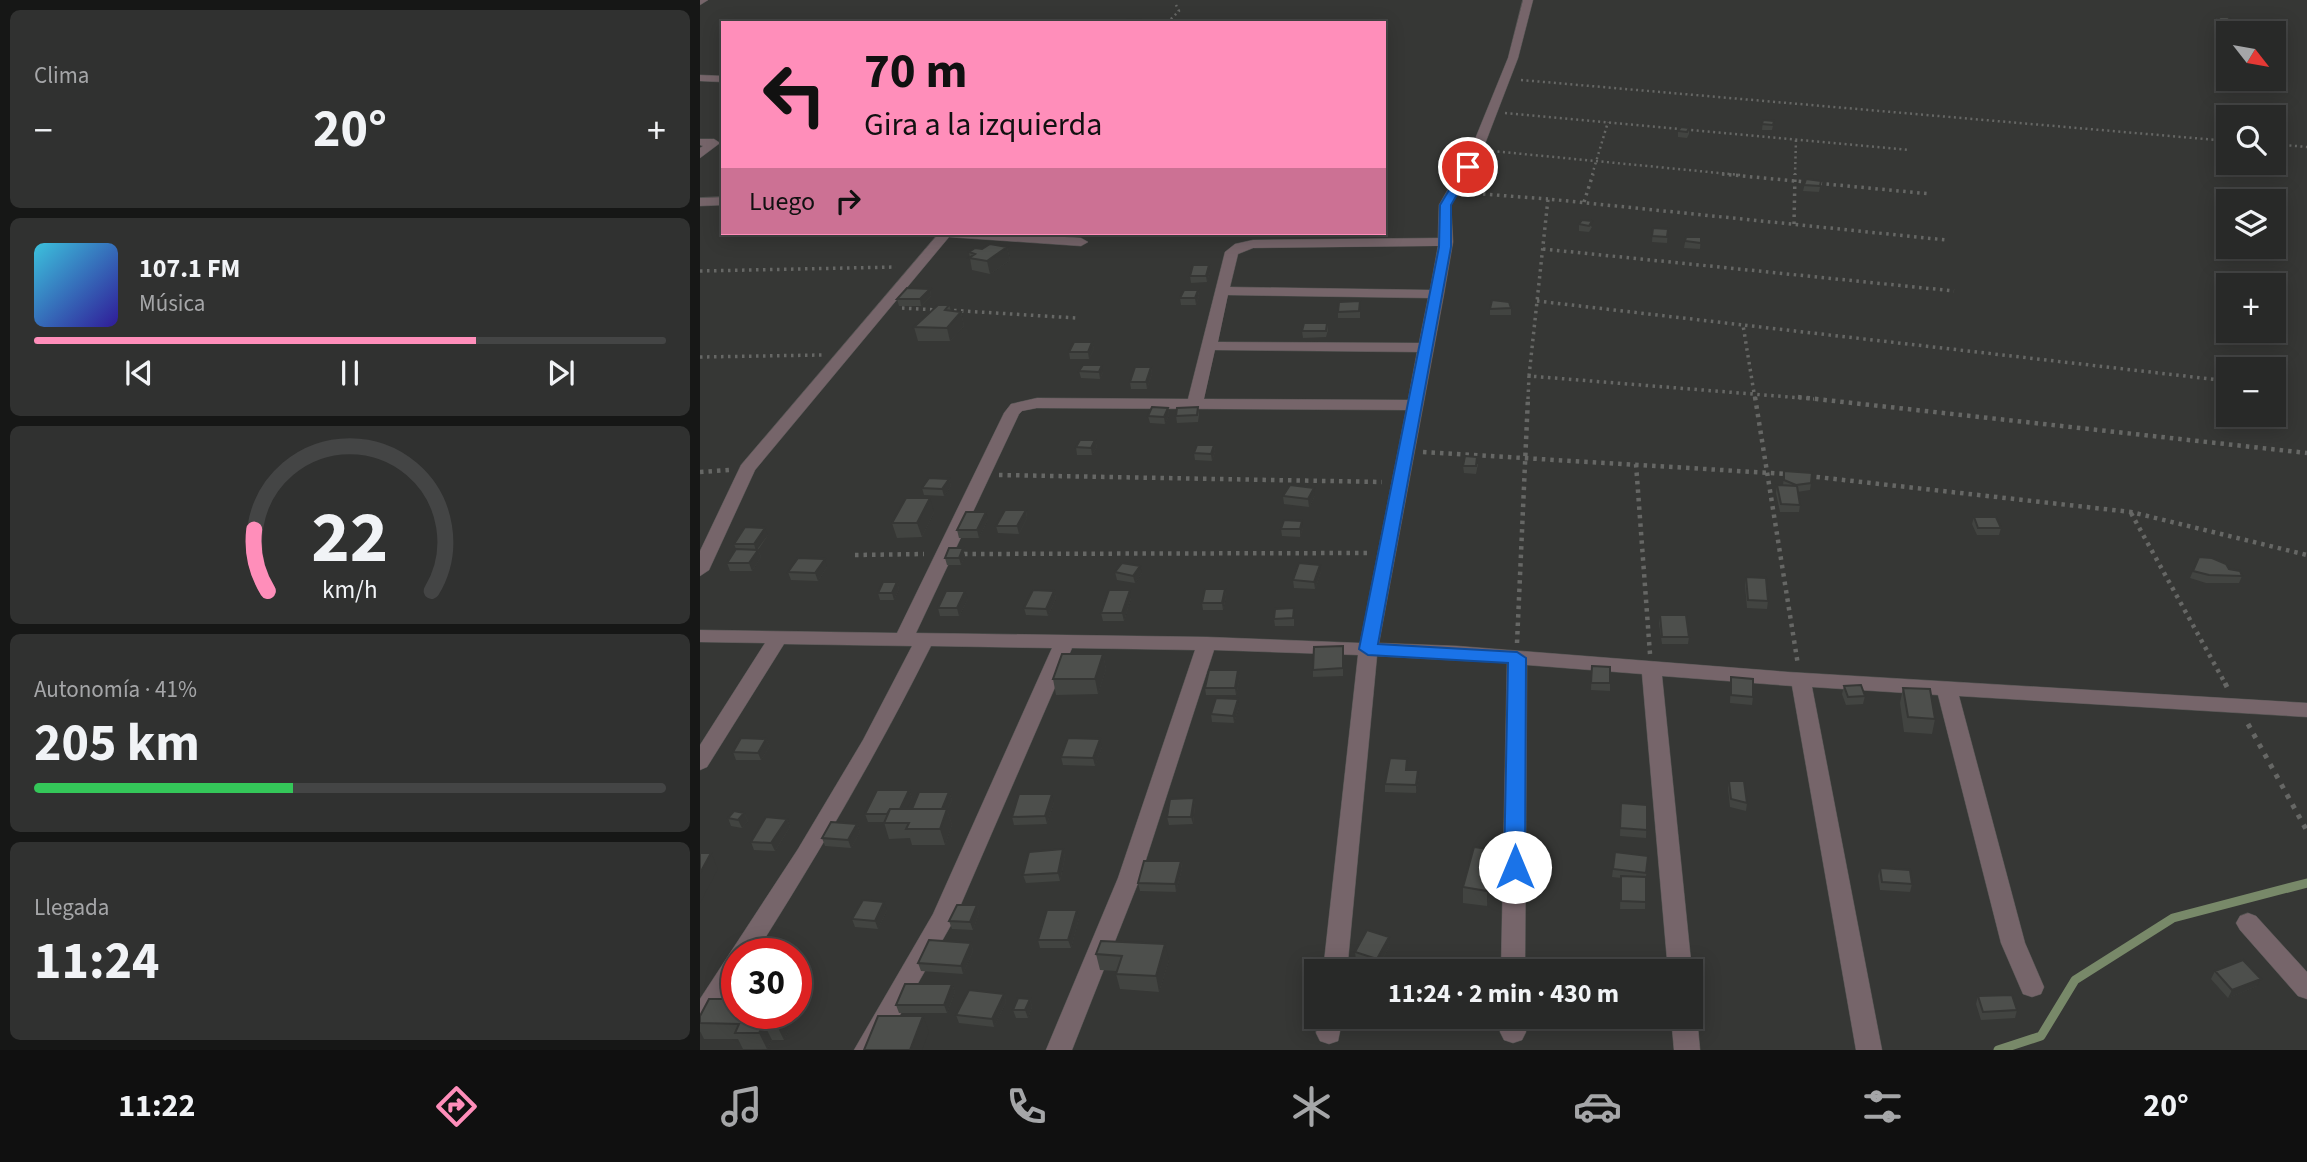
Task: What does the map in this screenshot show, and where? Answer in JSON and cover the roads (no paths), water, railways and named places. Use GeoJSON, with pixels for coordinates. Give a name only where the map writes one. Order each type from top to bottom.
{"type":"FeatureCollection","features":[{"type":"Feature","properties":{"kind":"street"},"geometry":{"type":"LineString","coordinates":[[1336,959],[1368,649],[1437,294],[1446,242],[1445,205],[1477,149],[1492,112],[1513,58],[1528,0]]}},
{"type":"Feature","properties":{"kind":"street"},"geometry":{"type":"LineString","coordinates":[[700,78],[721,79]]}},
{"type":"Feature","properties":{"kind":"street"},"geometry":{"type":"LineString","coordinates":[[700,142],[719,143]]}},
{"type":"Feature","properties":{"kind":"street"},"geometry":{"type":"LineString","coordinates":[[700,154],[719,143]]}},
{"type":"Feature","properties":{"kind":"street"},"geometry":{"type":"LineString","coordinates":[[700,202],[721,201]]}},
{"type":"Feature","properties":{"kind":"street"},"geometry":{"type":"LineString","coordinates":[[700,570],[747,469],[944,235]]}},
{"type":"Feature","properties":{"kind":"street"},"geometry":{"type":"LineString","coordinates":[[976,235],[1081,242]]}},
{"type":"Feature","properties":{"kind":"street"},"geometry":{"type":"LineString","coordinates":[[1195,404],[1232,252],[1253,244],[1446,242]]}},
{"type":"Feature","properties":{"kind":"street"},"geometry":{"type":"LineString","coordinates":[[1224,290],[1437,294]]}},
{"type":"Feature","properties":{"kind":"street"},"geometry":{"type":"LineString","coordinates":[[1210,346],[1426,348]]}},
{"type":"Feature","properties":{"kind":"street"},"geometry":{"type":"LineString","coordinates":[[752,938],[806,855],[866,752],[913,639],[944,554],[1012,413],[1025,404],[1415,405]]}},
{"type":"Feature","properties":{"kind":"street"},"geometry":{"type":"LineString","coordinates":[[700,636],[1207,643],[1368,649],[1801,680],[2307,710]]}},
{"type":"Feature","properties":{"kind":"street"},"geometry":{"type":"LineString","coordinates":[[700,762],[779,637]]}},
{"type":"Feature","properties":{"kind":"street"},"geometry":{"type":"LineString","coordinates":[[867,1050],[943,918],[1065,641]]}},
{"type":"Feature","properties":{"kind":"street"},"geometry":{"type":"LineString","coordinates":[[1059,1050],[1129,878],[1207,643]]}},
{"type":"Feature","properties":{"kind":"street"},"geometry":{"type":"LineString","coordinates":[[1513,959],[1517,658]]}},
{"type":"Feature","properties":{"kind":"street"},"geometry":{"type":"LineString","coordinates":[[1651,668],[1678,959]]}},
{"type":"Feature","properties":{"kind":"street"},"geometry":{"type":"LineString","coordinates":[[1801,680],[1869,1050]]}},
{"type":"Feature","properties":{"kind":"street"},"geometry":{"type":"LineString","coordinates":[[1947,689],[2013,943],[2032,987]]}},
{"type":"Feature","properties":{"kind":"street"},"geometry":{"type":"LineString","coordinates":[[2248,923],[2307,989]]}},
{"type":"Feature","properties":{"kind":"street"},"geometry":{"type":"LineString","coordinates":[[700,1020],[721,987]]}},
{"type":"Feature","properties":{"kind":"street"},"geometry":{"type":"LineString","coordinates":[[1685,1029],[1687,1050]]}},
{"type":"Feature","properties":{"kind":"waterway"},"geometry":{"type":"LineString","coordinates":[[1998,1050],[2041,1036],[2075,980],[2173,918],[2307,883]]}}]}
